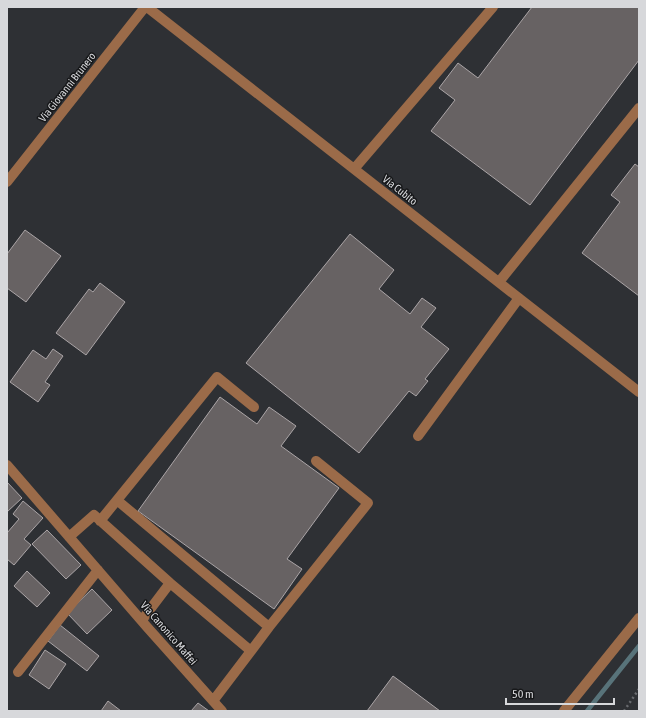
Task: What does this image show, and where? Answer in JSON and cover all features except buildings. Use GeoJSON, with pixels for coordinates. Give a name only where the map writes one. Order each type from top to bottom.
{"type":"FeatureCollection","features":[{"type":"Feature","properties":{"kind":"street","name":"Via Cubito"},"geometry":{"type":"LineString","coordinates":[[146,7],[639,392]]}},
{"type":"Feature","properties":{"kind":"street","name":"Via Giovanni Brunero"},"geometry":{"type":"LineString","coordinates":[[7,182],[146,7]]}},
{"type":"Feature","properties":{"kind":"street"},"geometry":{"type":"LineString","coordinates":[[354,169],[493,7]]}},
{"type":"Feature","properties":{"kind":"street"},"geometry":{"type":"LineString","coordinates":[[499,282],[639,108]]}},
{"type":"Feature","properties":{"kind":"street"},"geometry":{"type":"LineString","coordinates":[[418,436],[519,298]]}},
{"type":"Feature","properties":{"kind":"street"},"geometry":{"type":"LineString","coordinates":[[100,522],[217,377],[254,407]]}},
{"type":"Feature","properties":{"kind":"street"},"geometry":{"type":"LineString","coordinates":[[213,701],[269,627],[368,503],[316,461]]}},
{"type":"Feature","properties":{"kind":"street","name":"Via Canonico Maffei"},"geometry":{"type":"LineString","coordinates":[[7,465],[222,711]]}},
{"type":"Feature","properties":{"kind":"street"},"geometry":{"type":"LineString","coordinates":[[118,501],[269,627]]}},
{"type":"Feature","properties":{"kind":"street"},"geometry":{"type":"LineString","coordinates":[[69,537],[94,515],[100,522],[170,583],[251,651]]}},
{"type":"Feature","properties":{"kind":"street"},"geometry":{"type":"LineString","coordinates":[[18,672],[98,570]]}},
{"type":"Feature","properties":{"kind":"street"},"geometry":{"type":"LineString","coordinates":[[142,620],[170,583]]}},
{"type":"Feature","properties":{"kind":"street"},"geometry":{"type":"LineString","coordinates":[[564,711],[639,618]]}},
{"type":"Feature","properties":{"kind":"path"},"geometry":{"type":"LineString","coordinates":[[624,711],[639,689]]}},
{"type":"Feature","properties":{"kind":"waterway"},"geometry":{"type":"LineString","coordinates":[[587,711],[639,646]]}}]}
